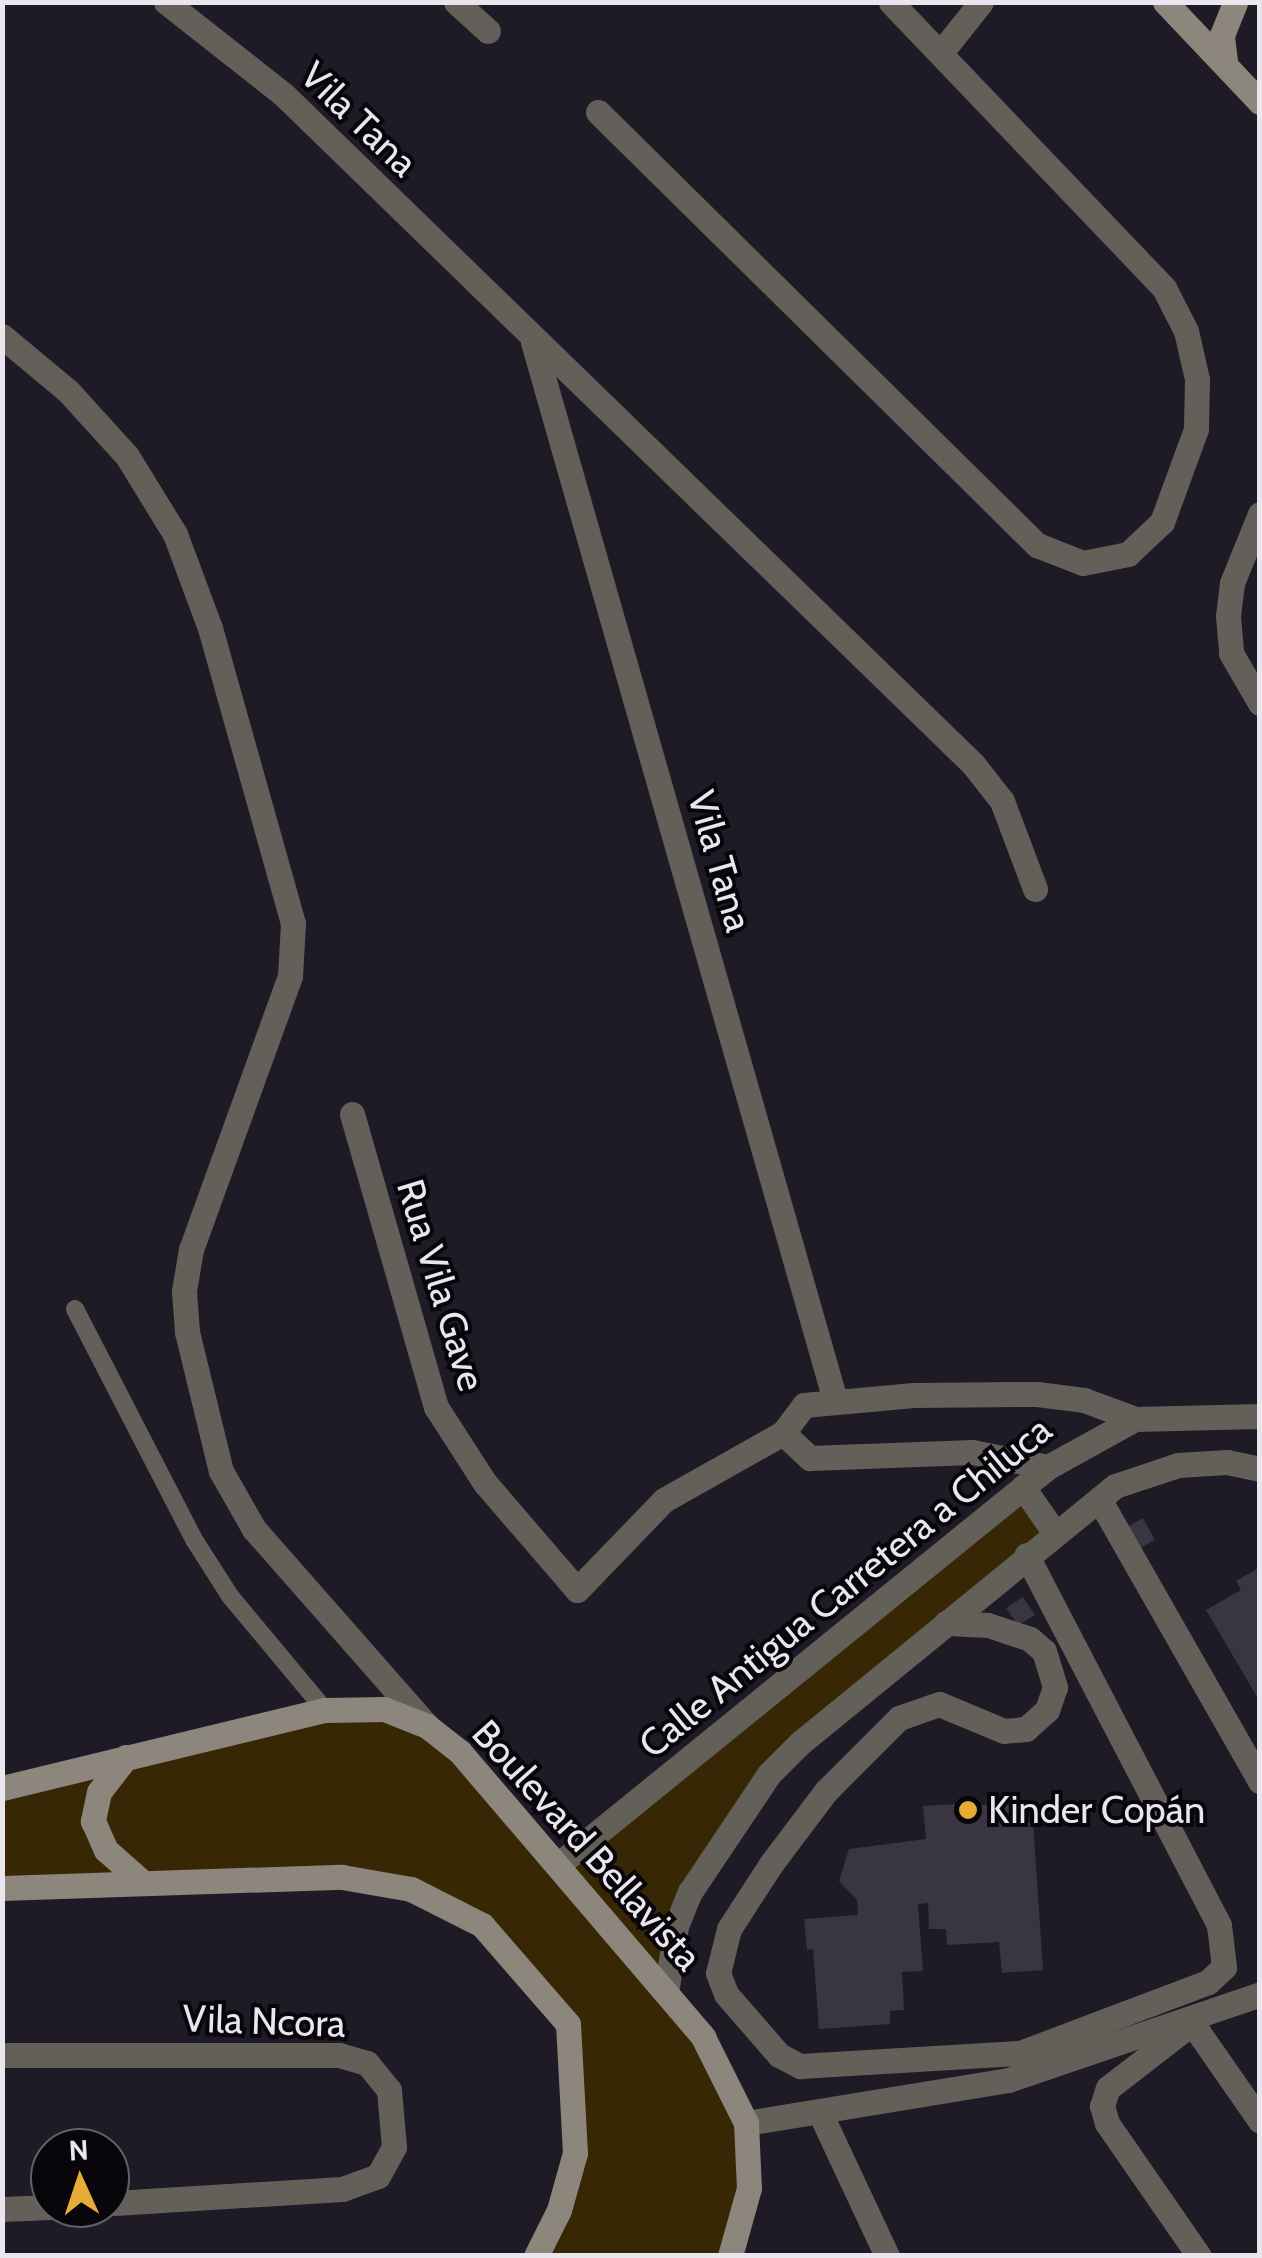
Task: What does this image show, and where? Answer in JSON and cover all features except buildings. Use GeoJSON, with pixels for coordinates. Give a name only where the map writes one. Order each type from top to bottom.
{"type":"FeatureCollection","features":[{"type":"Feature","properties":{"kind":"main road"},"geometry":{"type":"LineString","coordinates":[[1164,2],[1260,102]]}},
{"type":"Feature","properties":{"kind":"main road"},"geometry":{"type":"LineString","coordinates":[[1225,62],[1222,35],[1235,2]]}},
{"type":"Feature","properties":{"kind":"main road","name":"Boulevard Bellavista"},"geometry":{"type":"LineString","coordinates":[[2,1788],[325,1710],[384,1709],[427,1726],[460,1752],[666,1987],[703,2037],[746,2123],[749,2188],[730,2256]]}},
{"type":"Feature","properties":{"kind":"main road"},"geometry":{"type":"LineString","coordinates":[[126,1756],[98,1792],[93,1821],[106,1850],[142,1882]]}},
{"type":"Feature","properties":{"kind":"main road"},"geometry":{"type":"LineString","coordinates":[[2,1888],[342,1877],[411,1889],[482,1924],[568,2024],[576,2083],[574,2153],[559,2210],[536,2256]]}},
{"type":"Feature","properties":{"kind":"street","name":"Vila Tana"},"geometry":{"type":"LineString","coordinates":[[166,2],[284,95],[533,342],[973,764],[1002,800],[1035,888]]}},
{"type":"Feature","properties":{"kind":"street"},"geometry":{"type":"LineString","coordinates":[[456,2],[488,31]]}},
{"type":"Feature","properties":{"kind":"street"},"geometry":{"type":"LineString","coordinates":[[943,50],[981,2]]}},
{"type":"Feature","properties":{"kind":"street"},"geometry":{"type":"LineString","coordinates":[[598,112],[1038,546],[1083,563],[1128,554],[1162,522],[1196,429],[1197,380],[1186,331],[1164,288],[943,50],[894,3]]}},
{"type":"Feature","properties":{"kind":"street"},"geometry":{"type":"LineString","coordinates":[[2,336],[68,391],[127,456],[174,534],[210,628],[293,924],[290,976],[192,1249],[184,1291],[187,1332],[221,1471],[254,1529],[427,1726]]}},
{"type":"Feature","properties":{"kind":"street","name":"Vila Tana"},"geometry":{"type":"LineString","coordinates":[[533,342],[835,1400]]}},
{"type":"Feature","properties":{"kind":"street"},"geometry":{"type":"LineString","coordinates":[[1260,514],[1232,584],[1228,616],[1231,653],[1260,703]]}},
{"type":"Feature","properties":{"kind":"street","name":"Rua Vila Gave"},"geometry":{"type":"LineString","coordinates":[[352,1114],[436,1407],[485,1483],[577,1590],[690,1479],[783,1433],[804,1405],[835,1400],[1061,1396],[1135,1420]]}},
{"type":"Feature","properties":{"kind":"street","name":"Calle Antigua Carretera a Chiluca"},"geometry":{"type":"LineString","coordinates":[[559,1864],[1048,1467],[1135,1420],[1260,1416]]}},
{"type":"Feature","properties":{"kind":"street"},"geometry":{"type":"LineString","coordinates":[[783,1433],[810,1458],[972,1452],[1048,1467]]}},
{"type":"Feature","properties":{"kind":"street"},"geometry":{"type":"LineString","coordinates":[[666,1987],[676,1926],[690,1892],[769,1774],[1026,1555],[1099,1498],[1146,1473],[1178,1465],[1228,1462],[1260,1469]]}},
{"type":"Feature","properties":{"kind":"street"},"geometry":{"type":"LineString","coordinates":[[1023,1487],[1054,1532]]}},
{"type":"Feature","properties":{"kind":"street"},"geometry":{"type":"LineString","coordinates":[[1099,1498],[1257,1769]]}},
{"type":"Feature","properties":{"kind":"street"},"geometry":{"type":"LineString","coordinates":[[946,1622],[988,1625],[1030,1639],[1044,1651],[1055,1687],[1046,1710],[1026,1729],[1004,1731],[939,1704],[900,1718],[826,1791],[772,1864],[728,1930],[718,1973],[726,1994],[779,2055],[800,2066],[1020,2053],[1208,1982],[1224,1967],[1219,1926],[1026,1555]]}},
{"type":"Feature","properties":{"kind":"street"},"geometry":{"type":"LineString","coordinates":[[746,2123],[822,2114],[1008,2080],[1192,2022],[1260,1994]]}},
{"type":"Feature","properties":{"kind":"street"},"geometry":{"type":"LineString","coordinates":[[1192,2022],[1108,2088],[1102,2106],[1199,2256]]}},
{"type":"Feature","properties":{"kind":"street"},"geometry":{"type":"LineString","coordinates":[[1192,2022],[1260,2121]]}},
{"type":"Feature","properties":{"kind":"street","name":"Vila Ncora"},"geometry":{"type":"LineString","coordinates":[[2,2055],[339,2056],[367,2063],[389,2090],[394,2148],[378,2176],[342,2189],[130,2202]]}},
{"type":"Feature","properties":{"kind":"street"},"geometry":{"type":"LineString","coordinates":[[822,2114],[887,2256]]}},
{"type":"Feature","properties":{"kind":"street"},"geometry":{"type":"LineString","coordinates":[[2,2210],[30,2208]]}},
{"type":"Feature","properties":{"kind":"lane"},"geometry":{"type":"LineString","coordinates":[[75,1310],[196,1541],[230,1596],[325,1710]]}},
{"type":"Feature","properties":{"kind":"shaded area"},"geometry":{"type":"Polygon","coordinates":[[[1020,1490],[1051,1535],[801,1743],[692,1890],[669,1983],[562,1862],[1020,1490]]]}},
{"type":"Feature","properties":{"kind":"shaded area"},"geometry":{"type":"Polygon","coordinates":[[[325,1710],[427,1726],[667,1987],[746,2123],[730,2255],[536,2255],[575,2153],[568,2024],[531,1975],[411,1889],[3,1888],[3,1788],[325,1710]]]}},
{"type":"Feature","properties":{"kind":"place","name":"Kinder Copán"},"geometry":{"type":"Point","coordinates":[968,1810]}}]}
